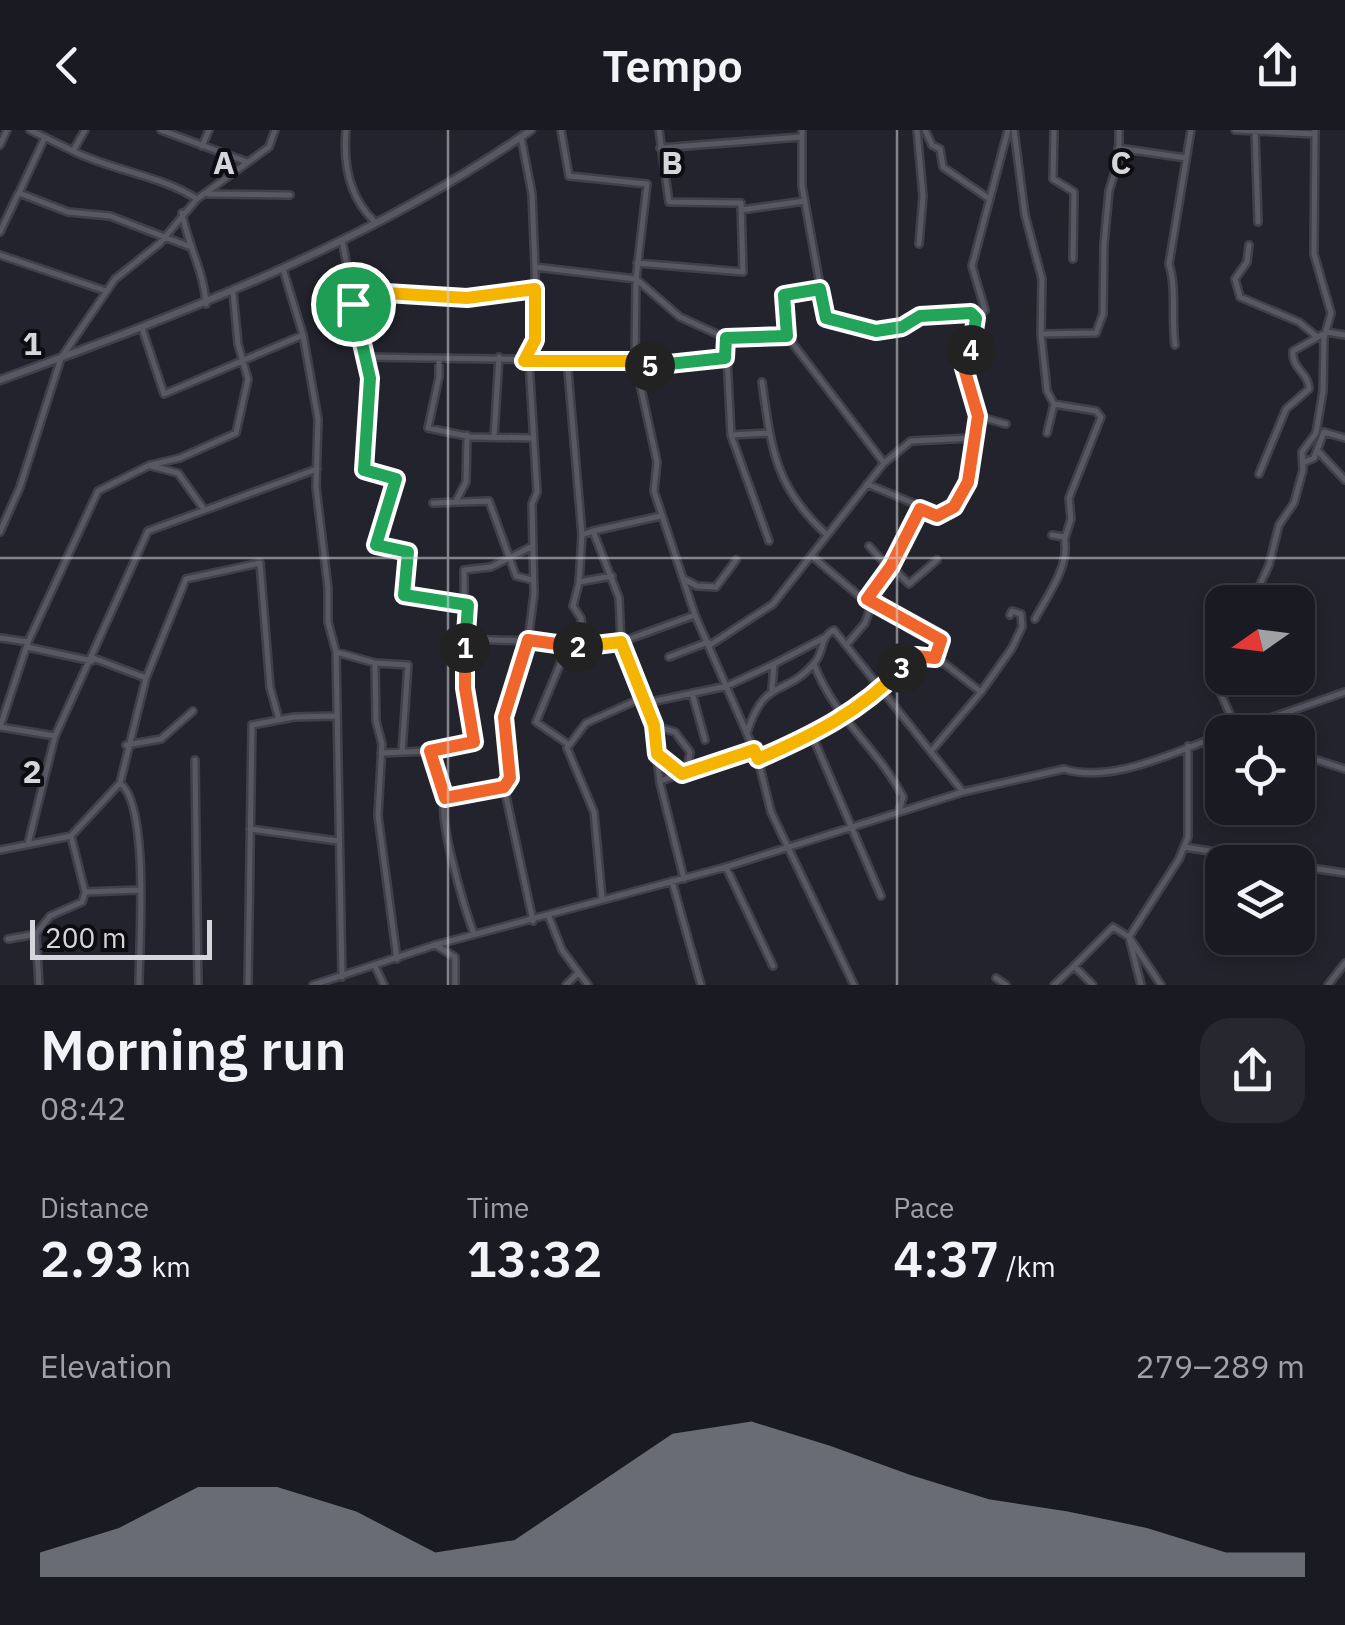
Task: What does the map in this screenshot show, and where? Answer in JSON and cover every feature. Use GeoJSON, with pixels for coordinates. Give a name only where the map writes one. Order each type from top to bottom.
{"type":"FeatureCollection","features":[{"type":"Feature","properties":{"kind":"street"},"geometry":{"type":"LineString","coordinates":[[0,145],[7,130]]}},
{"type":"Feature","properties":{"kind":"street"},"geometry":{"type":"LineString","coordinates":[[30,130],[103,165],[178,187],[197,200]]}},
{"type":"Feature","properties":{"kind":"street"},"geometry":{"type":"LineString","coordinates":[[0,232],[51,130]]}},
{"type":"Feature","properties":{"kind":"street"},"geometry":{"type":"LineString","coordinates":[[74,151],[85,130]]}},
{"type":"Feature","properties":{"kind":"street"},"geometry":{"type":"LineString","coordinates":[[161,130],[248,162]]}},
{"type":"Feature","properties":{"kind":"street"},"geometry":{"type":"LineString","coordinates":[[202,146],[209,130]]}},
{"type":"Feature","properties":{"kind":"street"},"geometry":{"type":"LineString","coordinates":[[0,532],[20,487],[60,358],[106,292],[164,238],[182,213],[269,147],[275,130]]}},
{"type":"Feature","properties":{"kind":"street"},"geometry":{"type":"LineString","coordinates":[[346,130],[352,191],[374,221]]}},
{"type":"Feature","properties":{"kind":"street"},"geometry":{"type":"LineString","coordinates":[[0,380],[206,304],[283,269],[342,240],[531,130]]}},
{"type":"Feature","properties":{"kind":"street"},"geometry":{"type":"LineString","coordinates":[[561,130],[569,176],[647,184],[637,263],[635,364],[657,462],[652,486],[695,615],[758,759],[771,812],[854,985]]}},
{"type":"Feature","properties":{"kind":"street"},"geometry":{"type":"LineString","coordinates":[[637,263],[742,272],[741,203],[669,202],[659,130]]}},
{"type":"Feature","properties":{"kind":"street"},"geometry":{"type":"LineString","coordinates":[[917,130],[923,196],[919,244]]}},
{"type":"Feature","properties":{"kind":"street"},"geometry":{"type":"LineString","coordinates":[[925,130],[932,145],[940,149],[943,167],[988,198]]}},
{"type":"Feature","properties":{"kind":"street"},"geometry":{"type":"LineString","coordinates":[[867,484],[937,516],[954,507],[968,482],[978,416],[964,368],[976,318],[985,310],[984,296],[972,266],[988,198],[1011,130]]}},
{"type":"Feature","properties":{"kind":"street"},"geometry":{"type":"LineString","coordinates":[[1011,130],[1025,216],[1042,278],[1040,334],[1047,392],[1054,404],[1048,433]]}},
{"type":"Feature","properties":{"kind":"street"},"geometry":{"type":"LineString","coordinates":[[1054,130],[1054,179],[1074,192],[1074,259]]}},
{"type":"Feature","properties":{"kind":"street"},"geometry":{"type":"LineString","coordinates":[[1040,334],[1096,332],[1104,314],[1104,244],[1118,130]]}},
{"type":"Feature","properties":{"kind":"street"},"geometry":{"type":"LineString","coordinates":[[1175,345],[1171,320],[1175,283],[1169,264],[1191,130]]}},
{"type":"Feature","properties":{"kind":"street"},"geometry":{"type":"LineString","coordinates":[[1236,130],[1315,132],[1313,246],[1315,264],[1330,302],[1318,451],[1304,463]]}},
{"type":"Feature","properties":{"kind":"street"},"geometry":{"type":"LineString","coordinates":[[1256,131],[1258,222]]}},
{"type":"Feature","properties":{"kind":"street"},"geometry":{"type":"LineString","coordinates":[[660,148],[802,134],[805,201],[826,318],[862,330],[902,327],[920,316],[938,314],[971,313],[976,318]]}},
{"type":"Feature","properties":{"kind":"street"},"geometry":{"type":"LineString","coordinates":[[445,798],[504,787],[510,778],[504,717],[528,640],[533,580],[532,504],[537,492],[526,361],[535,340],[535,289],[532,194],[520,137]]}},
{"type":"Feature","properties":{"kind":"street"},"geometry":{"type":"LineString","coordinates":[[1118,148],[1186,158]]}},
{"type":"Feature","properties":{"kind":"street"},"geometry":{"type":"LineString","coordinates":[[19,193],[68,212],[110,216],[188,246]]}},
{"type":"Feature","properties":{"kind":"street"},"geometry":{"type":"LineString","coordinates":[[204,194],[290,196]]}},
{"type":"Feature","properties":{"kind":"street"},"geometry":{"type":"LineString","coordinates":[[741,210],[805,201]]}},
{"type":"Feature","properties":{"kind":"street"},"geometry":{"type":"LineString","coordinates":[[182,213],[188,246],[202,271],[206,304]]}},
{"type":"Feature","properties":{"kind":"street"},"geometry":{"type":"LineString","coordinates":[[342,240],[370,387],[364,470],[396,479],[376,545],[408,552],[404,595],[468,605],[465,688],[474,742],[430,751],[381,753]]}},
{"type":"Feature","properties":{"kind":"street"},"geometry":{"type":"LineString","coordinates":[[1249,245],[1247,262],[1235,279],[1240,297],[1299,322],[1316,336]]}},
{"type":"Feature","properties":{"kind":"street"},"geometry":{"type":"LineString","coordinates":[[0,256],[106,292]]}},
{"type":"Feature","properties":{"kind":"street"},"geometry":{"type":"LineString","coordinates":[[534,266],[636,279],[680,316],[726,338],[787,336]]}},
{"type":"Feature","properties":{"kind":"street"},"geometry":{"type":"LineString","coordinates":[[283,269],[302,335],[318,418],[317,469],[328,622],[336,652],[342,976]]}},
{"type":"Feature","properties":{"kind":"street"},"geometry":{"type":"LineString","coordinates":[[353,304],[386,293],[467,298],[535,289]]}},
{"type":"Feature","properties":{"kind":"street"},"geometry":{"type":"LineString","coordinates":[[820,289],[784,295],[787,336],[884,462]]}},
{"type":"Feature","properties":{"kind":"street"},"geometry":{"type":"LineString","coordinates":[[55,736],[0,727],[27,644],[98,492],[150,465],[180,458],[236,433],[248,379],[246,360],[238,344],[234,292]]}},
{"type":"Feature","properties":{"kind":"street"},"geometry":{"type":"LineString","coordinates":[[142,328],[164,394],[302,335]]}},
{"type":"Feature","properties":{"kind":"street"},"geometry":{"type":"LineString","coordinates":[[1260,474],[1286,408],[1310,386],[1294,366],[1293,351],[1328,332],[1345,335]]}},
{"type":"Feature","properties":{"kind":"street"},"geometry":{"type":"LineString","coordinates":[[726,338],[732,435],[769,542]]}},
{"type":"Feature","properties":{"kind":"street"},"geometry":{"type":"LineString","coordinates":[[364,357],[498,357],[635,364],[725,358]]}},
{"type":"Feature","properties":{"kind":"street"},"geometry":{"type":"LineString","coordinates":[[494,438],[498,357]]}},
{"type":"Feature","properties":{"kind":"street"},"geometry":{"type":"LineString","coordinates":[[438,359],[440,378],[428,428],[494,438],[533,438]]}},
{"type":"Feature","properties":{"kind":"street"},"geometry":{"type":"LineString","coordinates":[[567,359],[582,535],[573,606],[582,618],[583,646]]}},
{"type":"Feature","properties":{"kind":"street"},"geometry":{"type":"LineString","coordinates":[[762,382],[768,433],[790,495],[826,534]]}},
{"type":"Feature","properties":{"kind":"street"},"geometry":{"type":"LineString","coordinates":[[932,749],[980,692],[1022,625],[1035,619],[1056,580],[1066,551],[1071,519],[1069,498],[1101,417],[1096,411],[1054,404]]}},
{"type":"Feature","properties":{"kind":"street"},"geometry":{"type":"LineString","coordinates":[[978,416],[1006,424]]}},
{"type":"Feature","properties":{"kind":"street"},"geometry":{"type":"LineString","coordinates":[[1321,430],[1345,438]]}},
{"type":"Feature","properties":{"kind":"street"},"geometry":{"type":"LineString","coordinates":[[1260,585],[1279,525],[1294,503],[1304,463],[1302,452],[1321,430]]}},
{"type":"Feature","properties":{"kind":"street"},"geometry":{"type":"LineString","coordinates":[[732,435],[768,433]]}},
{"type":"Feature","properties":{"kind":"street"},"geometry":{"type":"LineString","coordinates":[[456,502],[466,482],[467,435]]}},
{"type":"Feature","properties":{"kind":"street"},"geometry":{"type":"LineString","coordinates":[[669,657],[709,643],[772,604],[884,462],[911,441],[972,438]]}},
{"type":"Feature","properties":{"kind":"street"},"geometry":{"type":"LineString","coordinates":[[1318,451],[1345,480]]}},
{"type":"Feature","properties":{"kind":"street"},"geometry":{"type":"LineString","coordinates":[[150,465],[178,473],[203,508]]}},
{"type":"Feature","properties":{"kind":"street"},"geometry":{"type":"LineString","coordinates":[[28,844],[55,736],[148,530],[317,469]]}},
{"type":"Feature","properties":{"kind":"street"},"geometry":{"type":"LineString","coordinates":[[433,503],[488,501],[516,576],[533,580]]}},
{"type":"Feature","properties":{"kind":"street"},"geometry":{"type":"LineString","coordinates":[[868,600],[920,509]]}},
{"type":"Feature","properties":{"kind":"street"},"geometry":{"type":"LineString","coordinates":[[582,535],[661,516]]}},
{"type":"Feature","properties":{"kind":"street"},"geometry":{"type":"LineString","coordinates":[[593,531],[619,598],[621,642],[654,726],[660,781],[684,879]]}},
{"type":"Feature","properties":{"kind":"street"},"geometry":{"type":"LineString","coordinates":[[1052,535],[1065,538]]}},
{"type":"Feature","properties":{"kind":"street"},"geometry":{"type":"LineString","coordinates":[[869,546],[909,584],[937,560]]}},
{"type":"Feature","properties":{"kind":"street"},"geometry":{"type":"LineString","coordinates":[[462,604],[464,570],[511,558],[531,547]]}},
{"type":"Feature","properties":{"kind":"street"},"geometry":{"type":"LineString","coordinates":[[812,557],[868,600],[939,638],[942,643],[935,658]]}},
{"type":"Feature","properties":{"kind":"street"},"geometry":{"type":"LineString","coordinates":[[684,579],[716,587],[736,560]]}},
{"type":"Feature","properties":{"kind":"street"},"geometry":{"type":"LineString","coordinates":[[0,850],[71,836],[120,782],[126,745],[146,678],[186,579],[260,563],[270,687],[280,720]]}},
{"type":"Feature","properties":{"kind":"street"},"geometry":{"type":"LineString","coordinates":[[579,582],[612,576]]}},
{"type":"Feature","properties":{"kind":"street"},"geometry":{"type":"LineString","coordinates":[[848,642],[871,610],[868,600]]}},
{"type":"Feature","properties":{"kind":"street"},"geometry":{"type":"LineString","coordinates":[[1010,615],[1012,610],[1021,614],[1022,625]]}},
{"type":"Feature","properties":{"kind":"street"},"geometry":{"type":"LineString","coordinates":[[465,639],[528,640],[566,648],[621,642],[695,615]]}},
{"type":"Feature","properties":{"kind":"street"},"geometry":{"type":"LineString","coordinates":[[602,898],[594,812],[569,758],[568,744],[586,723],[645,700],[728,686],[774,664],[789,652],[811,646],[834,630],[848,642],[880,691],[932,749],[963,792]]}},
{"type":"Feature","properties":{"kind":"street"},"geometry":{"type":"LineString","coordinates":[[739,713],[816,662],[825,637]]}},
{"type":"Feature","properties":{"kind":"street"},"geometry":{"type":"LineString","coordinates":[[0,638],[92,660],[146,678]]}},
{"type":"Feature","properties":{"kind":"street"},"geometry":{"type":"LineString","coordinates":[[811,646],[824,689],[844,719],[889,768],[903,797],[898,814]]}},
{"type":"Feature","properties":{"kind":"street"},"geometry":{"type":"LineString","coordinates":[[566,648],[536,722],[568,744]]}},
{"type":"Feature","properties":{"kind":"street"},"geometry":{"type":"LineString","coordinates":[[336,652],[375,663],[408,665],[402,752]]}},
{"type":"Feature","properties":{"kind":"street"},"geometry":{"type":"LineString","coordinates":[[758,759],[844,719],[920,654],[935,658],[980,692]]}},
{"type":"Feature","properties":{"kind":"street"},"geometry":{"type":"LineString","coordinates":[[375,663],[381,753],[378,816],[398,959]]}},
{"type":"Feature","properties":{"kind":"street"},"geometry":{"type":"LineString","coordinates":[[772,688],[774,664]]}},
{"type":"Feature","properties":{"kind":"street"},"geometry":{"type":"LineString","coordinates":[[1286,715],[1345,692]]}},
{"type":"Feature","properties":{"kind":"street"},"geometry":{"type":"LineString","coordinates":[[692,693],[706,740]]}},
{"type":"Feature","properties":{"kind":"street"},"geometry":{"type":"LineString","coordinates":[[747,733],[757,704]]}},
{"type":"Feature","properties":{"kind":"street"},"geometry":{"type":"LineString","coordinates":[[126,745],[161,739],[193,711]]}},
{"type":"Feature","properties":{"kind":"street"},"geometry":{"type":"LineString","coordinates":[[248,985],[252,725],[336,716]]}},
{"type":"Feature","properties":{"kind":"street"},"geometry":{"type":"LineString","coordinates":[[654,726],[676,732],[690,752],[684,773]]}},
{"type":"Feature","properties":{"kind":"street"},"geometry":{"type":"LineString","coordinates":[[812,736],[848,828],[882,896]]}},
{"type":"Feature","properties":{"kind":"street"},"geometry":{"type":"LineString","coordinates":[[313,985],[435,945],[726,867],[963,792],[1064,770],[1076,773],[1120,769],[1205,740]]}},
{"type":"Feature","properties":{"kind":"street"},"geometry":{"type":"LineString","coordinates":[[1142,985],[1129,937],[1184,846],[1188,746]]}},
{"type":"Feature","properties":{"kind":"street"},"geometry":{"type":"LineString","coordinates":[[660,781],[754,750]]}},
{"type":"Feature","properties":{"kind":"street"},"geometry":{"type":"LineString","coordinates":[[430,751],[445,798],[441,807],[452,848],[452,870],[474,934]]}},
{"type":"Feature","properties":{"kind":"street"},"geometry":{"type":"LineString","coordinates":[[657,754],[684,773]]}},
{"type":"Feature","properties":{"kind":"street"},"geometry":{"type":"LineString","coordinates":[[1315,759],[1345,769]]}},
{"type":"Feature","properties":{"kind":"street"},"geometry":{"type":"LineString","coordinates":[[195,760],[198,985]]}},
{"type":"Feature","properties":{"kind":"street"},"geometry":{"type":"LineString","coordinates":[[120,782],[132,795],[135,810],[139,985]]}},
{"type":"Feature","properties":{"kind":"street"},"geometry":{"type":"LineString","coordinates":[[504,787],[533,921]]}},
{"type":"Feature","properties":{"kind":"street"},"geometry":{"type":"LineString","coordinates":[[250,830],[338,841]]}},
{"type":"Feature","properties":{"kind":"street"},"geometry":{"type":"LineString","coordinates":[[39,985],[36,934],[50,916],[82,902],[85,892],[71,836]]}},
{"type":"Feature","properties":{"kind":"street"},"geometry":{"type":"LineString","coordinates":[[1184,846],[1205,850]]}},
{"type":"Feature","properties":{"kind":"street"},"geometry":{"type":"LineString","coordinates":[[726,867],[773,966]]}},
{"type":"Feature","properties":{"kind":"street"},"geometry":{"type":"LineString","coordinates":[[1315,869],[1345,874]]}},
{"type":"Feature","properties":{"kind":"street"},"geometry":{"type":"LineString","coordinates":[[672,881],[701,985]]}},
{"type":"Feature","properties":{"kind":"street"},"geometry":{"type":"LineString","coordinates":[[85,892],[139,890]]}},
{"type":"Feature","properties":{"kind":"street"},"geometry":{"type":"LineString","coordinates":[[549,917],[554,934],[588,985]]}},
{"type":"Feature","properties":{"kind":"street"},"geometry":{"type":"LineString","coordinates":[[1054,985],[1112,927],[1129,937],[1161,985]]}},
{"type":"Feature","properties":{"kind":"street"},"geometry":{"type":"LineString","coordinates":[[8,939],[36,934]]}},
{"type":"Feature","properties":{"kind":"street"},"geometry":{"type":"LineString","coordinates":[[435,945],[455,958],[455,985]]}},
{"type":"Feature","properties":{"kind":"street"},"geometry":{"type":"LineString","coordinates":[[1328,985],[1345,963]]}},
{"type":"Feature","properties":{"kind":"street"},"geometry":{"type":"LineString","coordinates":[[375,966],[384,985]]}},
{"type":"Feature","properties":{"kind":"street"},"geometry":{"type":"LineString","coordinates":[[1074,966],[1094,985]]}},
{"type":"Feature","properties":{"kind":"street"},"geometry":{"type":"LineString","coordinates":[[566,985],[578,973]]}},
{"type":"Feature","properties":{"kind":"street"},"geometry":{"type":"LineString","coordinates":[[996,978],[1006,985]]}},
{"type":"Feature","properties":{"kind":"route"},"geometry":{"type":"LineString","coordinates":[[535,289],[535,340],[524,361],[635,361],[635,368],[725,358],[726,338],[787,336],[784,295],[820,289],[826,318],[862,330],[902,327],[920,316],[971,313],[976,318],[964,368],[978,416],[968,482],[954,507],[942,516],[920,509],[891,566],[867,599],[939,638],[942,643],[935,658],[920,654],[912,658],[880,691],[844,719],[812,736],[758,759],[754,750],[682,774],[657,754],[654,725],[621,642],[566,648],[528,640],[504,717],[510,778],[504,787],[445,798],[430,751],[474,742],[465,688],[468,605],[404,595],[408,552],[376,545],[396,479],[364,470],[364,414],[370,378],[353,304],[386,293],[467,298],[535,289]]}}]}
